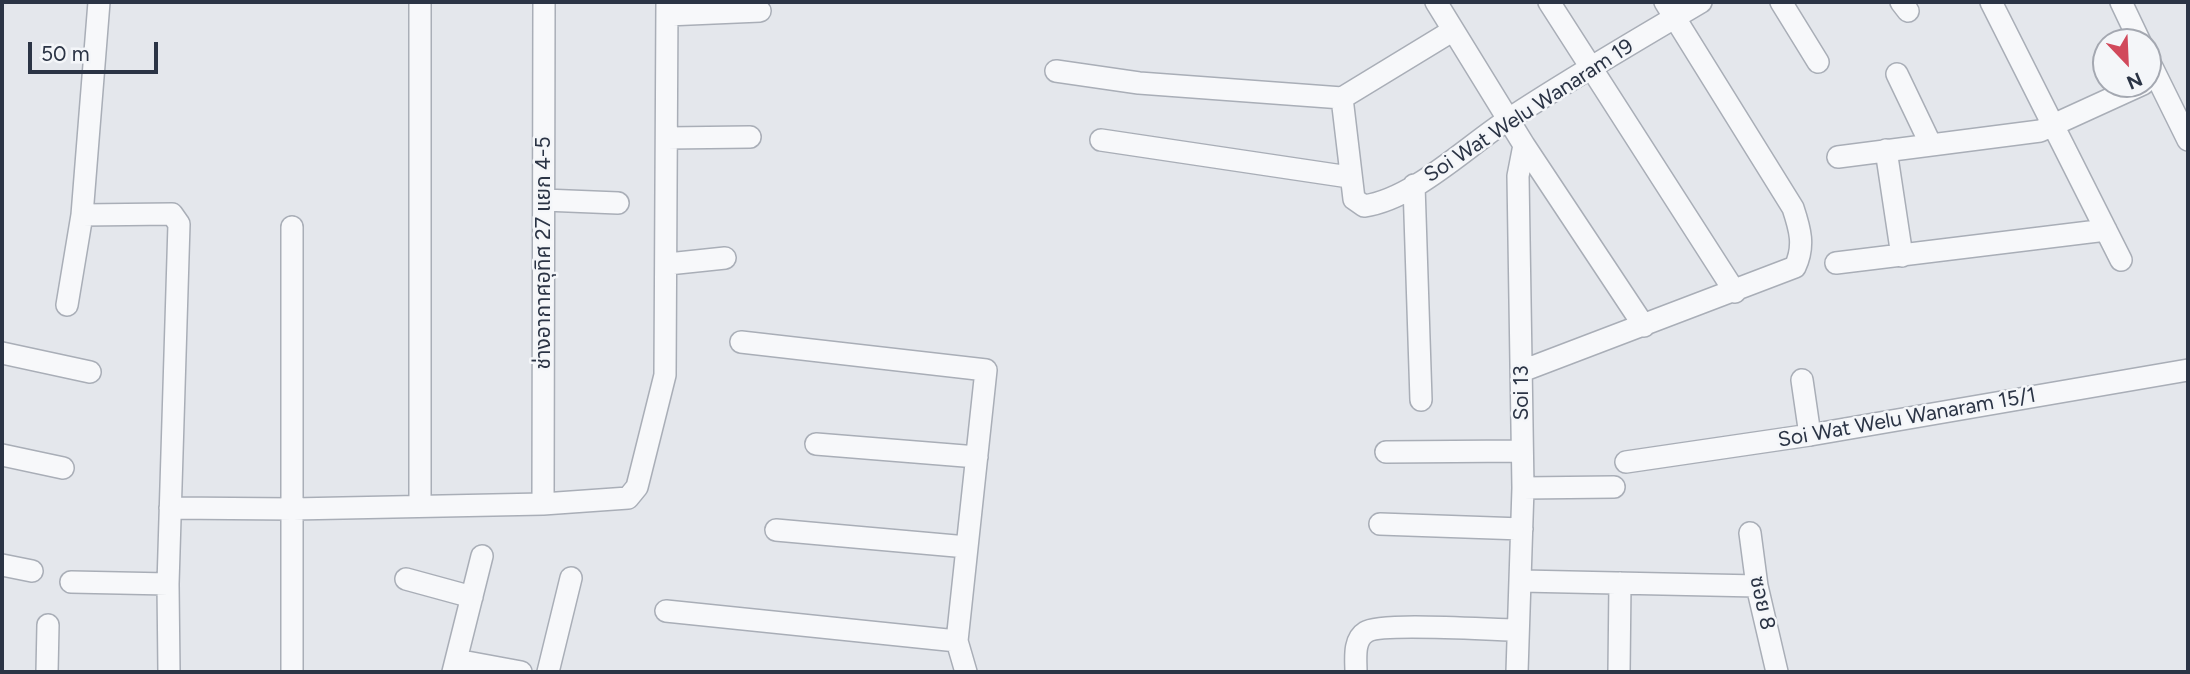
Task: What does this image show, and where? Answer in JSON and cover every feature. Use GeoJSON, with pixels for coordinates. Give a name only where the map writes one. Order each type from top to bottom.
{"type":"FeatureCollection","features":[{"type":"Feature","properties":{"kind":"street"},"geometry":{"type":"LineString","coordinates":[[67,305],[82,215],[99,2]]}},
{"type":"Feature","properties":{"kind":"street"},"geometry":{"type":"LineString","coordinates":[[420,2],[420,504]]}},
{"type":"Feature","properties":{"kind":"street","name":"ช่างอากาศอุทิศ 27 แยก 4-5"},"geometry":{"type":"LineString","coordinates":[[543,504],[544,2]]}},
{"type":"Feature","properties":{"kind":"street"},"geometry":{"type":"LineString","coordinates":[[1436,2],[1452,31],[1510,118],[1524,145],[1644,326]]}},
{"type":"Feature","properties":{"kind":"street"},"geometry":{"type":"LineString","coordinates":[[1549,2],[1590,70],[1735,292]]}},
{"type":"Feature","properties":{"kind":"street","name":"Soi Wat Welu Wanaram 19"},"geometry":{"type":"LineString","coordinates":[[1349,177],[1354,199],[1364,206],[1376,204],[1414,186],[1510,118],[1590,70],[1669,10],[1701,2]]}},
{"type":"Feature","properties":{"kind":"street"},"geometry":{"type":"LineString","coordinates":[[1781,2],[1818,62]]}},
{"type":"Feature","properties":{"kind":"street"},"geometry":{"type":"LineString","coordinates":[[1991,2],[2056,125],[2121,260]]}},
{"type":"Feature","properties":{"kind":"street"},"geometry":{"type":"LineString","coordinates":[[2122,2],[2134,28]]}},
{"type":"Feature","properties":{"kind":"street"},"geometry":{"type":"LineString","coordinates":[[170,508],[293,509],[420,504],[543,504],[628,498],[637,487],[665,375],[668,264],[667,9],[760,11]]}},
{"type":"Feature","properties":{"kind":"street"},"geometry":{"type":"LineString","coordinates":[[1522,371],[1735,292],[1795,267],[1801,256],[1802,233],[1794,208],[1669,10]]}},
{"type":"Feature","properties":{"kind":"street"},"geometry":{"type":"LineString","coordinates":[[1056,71],[1139,83],[1342,98],[1452,31]]}},
{"type":"Feature","properties":{"kind":"street"},"geometry":{"type":"LineString","coordinates":[[1897,74],[1931,145]]}},
{"type":"Feature","properties":{"kind":"street"},"geometry":{"type":"LineString","coordinates":[[2162,86],[2180,101],[2188,140]]}},
{"type":"Feature","properties":{"kind":"street"},"geometry":{"type":"LineString","coordinates":[[1101,140],[1349,177],[1342,98]]}},
{"type":"Feature","properties":{"kind":"street"},"geometry":{"type":"LineString","coordinates":[[1838,157],[2040,131],[2106,98]]}},
{"type":"Feature","properties":{"kind":"street"},"geometry":{"type":"LineString","coordinates":[[667,138],[750,137]]}},
{"type":"Feature","properties":{"kind":"street","name":"Soi 13"},"geometry":{"type":"LineString","coordinates":[[1517,672],[1523,488],[1518,176],[1524,145]]}},
{"type":"Feature","properties":{"kind":"street"},"geometry":{"type":"LineString","coordinates":[[1886,150],[1902,256]]}},
{"type":"Feature","properties":{"kind":"street"},"geometry":{"type":"LineString","coordinates":[[1414,186],[1421,400]]}},
{"type":"Feature","properties":{"kind":"street"},"geometry":{"type":"LineString","coordinates":[[544,200],[618,203]]}},
{"type":"Feature","properties":{"kind":"street"},"geometry":{"type":"LineString","coordinates":[[82,215],[172,214],[178,218],[168,584],[169,672]]}},
{"type":"Feature","properties":{"kind":"street"},"geometry":{"type":"LineString","coordinates":[[292,227],[292,672]]}},
{"type":"Feature","properties":{"kind":"street"},"geometry":{"type":"LineString","coordinates":[[1836,263],[2106,230]]}},
{"type":"Feature","properties":{"kind":"street"},"geometry":{"type":"LineString","coordinates":[[668,264],[725,258]]}},
{"type":"Feature","properties":{"kind":"street"},"geometry":{"type":"LineString","coordinates":[[741,342],[986,370],[957,641],[966,672]]}},
{"type":"Feature","properties":{"kind":"street"},"geometry":{"type":"LineString","coordinates":[[2,353],[90,372]]}},
{"type":"Feature","properties":{"kind":"street","name":"Soi Wat Welu Wanaram 15/1"},"geometry":{"type":"LineString","coordinates":[[1626,462],[1810,435],[2188,370]]}},
{"type":"Feature","properties":{"kind":"street"},"geometry":{"type":"LineString","coordinates":[[1802,380],[1810,435]]}},
{"type":"Feature","properties":{"kind":"street"},"geometry":{"type":"LineString","coordinates":[[816,444],[977,457]]}},
{"type":"Feature","properties":{"kind":"street"},"geometry":{"type":"LineString","coordinates":[[1387,452],[1521,451]]}},
{"type":"Feature","properties":{"kind":"street"},"geometry":{"type":"LineString","coordinates":[[2,455],[63,468]]}},
{"type":"Feature","properties":{"kind":"street"},"geometry":{"type":"LineString","coordinates":[[1523,488],[1614,487]]}},
{"type":"Feature","properties":{"kind":"street"},"geometry":{"type":"LineString","coordinates":[[1380,524],[1522,530]]}},
{"type":"Feature","properties":{"kind":"street"},"geometry":{"type":"LineString","coordinates":[[776,530],[967,547]]}},
{"type":"Feature","properties":{"kind":"street","name":"ซอย 8"},"geometry":{"type":"LineString","coordinates":[[1750,533],[1757,586],[1777,672]]}},
{"type":"Feature","properties":{"kind":"street"},"geometry":{"type":"LineString","coordinates":[[482,556],[454,666],[521,672]]}},
{"type":"Feature","properties":{"kind":"street"},"geometry":{"type":"LineString","coordinates":[[2,565],[32,571]]}},
{"type":"Feature","properties":{"kind":"street"},"geometry":{"type":"LineString","coordinates":[[548,672],[570,578]]}},
{"type":"Feature","properties":{"kind":"street"},"geometry":{"type":"LineString","coordinates":[[407,579],[472,597]]}},
{"type":"Feature","properties":{"kind":"street"},"geometry":{"type":"LineString","coordinates":[[71,582],[168,584]]}},
{"type":"Feature","properties":{"kind":"street"},"geometry":{"type":"LineString","coordinates":[[1522,582],[1757,586]]}},
{"type":"Feature","properties":{"kind":"street"},"geometry":{"type":"LineString","coordinates":[[1619,672],[1620,583]]}},
{"type":"Feature","properties":{"kind":"street"},"geometry":{"type":"LineString","coordinates":[[666,611],[957,641]]}},
{"type":"Feature","properties":{"kind":"street"},"geometry":{"type":"LineString","coordinates":[[47,672],[48,625]]}},
{"type":"Feature","properties":{"kind":"street"},"geometry":{"type":"LineString","coordinates":[[1356,672],[1359,639],[1367,631],[1392,628],[1517,630]]}}]}
